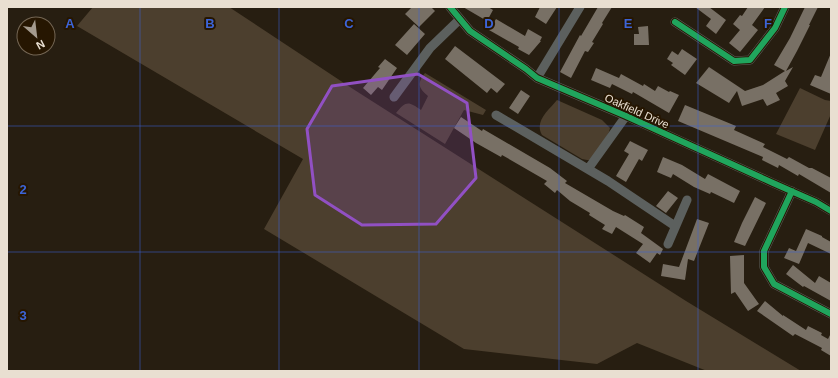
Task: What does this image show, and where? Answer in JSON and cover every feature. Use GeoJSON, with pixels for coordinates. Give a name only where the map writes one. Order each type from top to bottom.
{"type":"FeatureCollection","features":[{"type":"Feature","properties":{"kind":"street","name":"Oakfield Drive"},"geometry":{"type":"LineString","coordinates":[[450,7],[470,31],[537,78],[626,116],[792,191],[831,211]]}},
{"type":"Feature","properties":{"kind":"street"},"geometry":{"type":"LineString","coordinates":[[537,78],[580,7]]}},
{"type":"Feature","properties":{"kind":"street"},"geometry":{"type":"LineString","coordinates":[[675,22],[734,62],[750,60],[775,28],[785,7]]}},
{"type":"Feature","properties":{"kind":"street"},"geometry":{"type":"LineString","coordinates":[[394,98],[430,48],[460,19]]}},
{"type":"Feature","properties":{"kind":"street"},"geometry":{"type":"LineString","coordinates":[[496,115],[608,181],[675,226]]}},
{"type":"Feature","properties":{"kind":"street"},"geometry":{"type":"LineString","coordinates":[[588,169],[626,116]]}},
{"type":"Feature","properties":{"kind":"street"},"geometry":{"type":"LineString","coordinates":[[792,191],[764,251],[764,267],[774,284],[831,314]]}},
{"type":"Feature","properties":{"kind":"street"},"geometry":{"type":"LineString","coordinates":[[668,244],[687,200]]}},
{"type":"Feature","properties":{"kind":"highlighted area"},"geometry":{"type":"Polygon","coordinates":[[[418,74],[467,103],[476,178],[436,224],[362,225],[315,195],[307,129],[332,86],[418,74]]]}},
{"type":"Feature","properties":{"kind":"shaded area"},"geometry":{"type":"Polygon","coordinates":[[[93,7],[229,7],[353,89],[686,301],[801,371],[707,371],[637,343],[597,364],[464,349],[264,229],[303,159],[77,26],[93,7]]]}},
{"type":"Feature","properties":{"kind":"shaded area"},"geometry":{"type":"Polygon","coordinates":[[[425,73],[486,110],[483,115],[464,110],[445,144],[396,113],[405,104],[413,105],[421,110],[428,96],[422,90],[420,85],[425,73]]]}},
{"type":"Feature","properties":{"kind":"shaded area"},"geometry":{"type":"Polygon","coordinates":[[[800,88],[825,100],[831,101],[831,114],[815,150],[776,134],[800,88]]]}},
{"type":"Feature","properties":{"kind":"shaded area"},"geometry":{"type":"Polygon","coordinates":[[[557,100],[602,120],[610,128],[592,160],[582,159],[542,135],[540,130],[541,120],[557,100]]]}},
{"type":"Feature","properties":{"kind":"building"},"geometry":{"type":"Polygon","coordinates":[[[412,7],[431,7],[435,11],[419,27],[405,14],[412,7]]]}},
{"type":"Feature","properties":{"kind":"building"},"geometry":{"type":"Polygon","coordinates":[[[463,7],[488,7],[493,10],[487,21],[463,7]]]}},
{"type":"Feature","properties":{"kind":"building"},"geometry":{"type":"Polygon","coordinates":[[[540,7],[557,7],[546,24],[535,17],[540,7]]]}},
{"type":"Feature","properties":{"kind":"building"},"geometry":{"type":"Polygon","coordinates":[[[598,7],[612,7],[592,42],[594,43],[588,52],[585,51],[571,78],[560,72],[580,35],[581,36],[598,7]]]}},
{"type":"Feature","properties":{"kind":"building"},"geometry":{"type":"Polygon","coordinates":[[[695,7],[709,7],[726,20],[716,34],[706,26],[711,19],[695,7]]]}},
{"type":"Feature","properties":{"kind":"building"},"geometry":{"type":"Polygon","coordinates":[[[748,7],[765,7],[752,25],[758,30],[740,52],[729,43],[740,30],[733,24],[740,15],[742,16],[748,7]]]}},
{"type":"Feature","properties":{"kind":"building"},"geometry":{"type":"Polygon","coordinates":[[[805,7],[818,7],[786,71],[793,67],[785,81],[788,86],[776,93],[780,100],[767,106],[763,99],[742,106],[737,91],[729,103],[696,83],[709,67],[745,91],[763,85],[785,71],[774,65],[790,38],[805,7]]]}},
{"type":"Feature","properties":{"kind":"building"},"geometry":{"type":"Polygon","coordinates":[[[496,19],[525,36],[528,29],[542,37],[541,41],[529,55],[518,49],[519,47],[489,30],[496,19]]]}},
{"type":"Feature","properties":{"kind":"building"},"geometry":{"type":"Polygon","coordinates":[[[414,24],[425,34],[407,55],[395,45],[414,24]]]}},
{"type":"Feature","properties":{"kind":"building"},"geometry":{"type":"Polygon","coordinates":[[[648,26],[649,45],[634,45],[634,34],[639,34],[638,27],[648,26]]]}},
{"type":"Feature","properties":{"kind":"building"},"geometry":{"type":"Polygon","coordinates":[[[455,46],[505,84],[497,93],[491,88],[487,93],[445,59],[455,46]]]}},
{"type":"Feature","properties":{"kind":"building"},"geometry":{"type":"Polygon","coordinates":[[[682,49],[697,59],[685,75],[671,65],[673,63],[667,59],[672,51],[678,55],[682,49]]]}},
{"type":"Feature","properties":{"kind":"building"},"geometry":{"type":"Polygon","coordinates":[[[831,53],[831,94],[810,85],[815,75],[821,77],[831,53]]]}},
{"type":"Feature","properties":{"kind":"building"},"geometry":{"type":"Polygon","coordinates":[[[385,59],[397,68],[382,90],[378,87],[371,95],[363,88],[380,68],[378,67],[385,59]]]}},
{"type":"Feature","properties":{"kind":"building"},"geometry":{"type":"Polygon","coordinates":[[[596,68],[619,78],[621,74],[643,86],[644,84],[655,91],[658,86],[679,95],[669,113],[633,92],[632,94],[612,84],[610,88],[591,80],[596,68]]]}},
{"type":"Feature","properties":{"kind":"building"},"geometry":{"type":"Polygon","coordinates":[[[521,90],[530,96],[518,114],[509,108],[521,90]]]}},
{"type":"Feature","properties":{"kind":"building"},"geometry":{"type":"Polygon","coordinates":[[[685,105],[736,126],[734,130],[765,144],[763,147],[787,159],[789,157],[831,178],[831,193],[799,174],[798,176],[779,165],[778,168],[762,160],[763,157],[678,121],[685,105]]]}},
{"type":"Feature","properties":{"kind":"building"},"geometry":{"type":"Polygon","coordinates":[[[461,117],[482,131],[483,129],[550,168],[567,181],[565,183],[613,211],[624,216],[625,215],[644,227],[641,233],[663,249],[660,255],[657,253],[650,263],[636,253],[643,244],[616,227],[612,234],[602,229],[605,225],[589,215],[590,213],[570,201],[557,190],[555,193],[544,184],[547,181],[502,155],[501,157],[476,143],[454,128],[461,117]]]}},
{"type":"Feature","properties":{"kind":"building"},"geometry":{"type":"Polygon","coordinates":[[[630,141],[648,150],[642,161],[639,159],[626,182],[616,176],[629,154],[624,151],[630,141]]]}},
{"type":"Feature","properties":{"kind":"building"},"geometry":{"type":"Polygon","coordinates":[[[663,157],[682,165],[705,179],[708,174],[740,191],[734,203],[711,192],[710,194],[694,187],[673,174],[671,178],[657,172],[663,157]]]}},
{"type":"Feature","properties":{"kind":"building"},"geometry":{"type":"Polygon","coordinates":[[[668,191],[678,198],[666,213],[656,206],[668,191]]]}},
{"type":"Feature","properties":{"kind":"building"},"geometry":{"type":"Polygon","coordinates":[[[755,197],[766,203],[745,246],[734,242],[755,197]]]}},
{"type":"Feature","properties":{"kind":"building"},"geometry":{"type":"Polygon","coordinates":[[[697,219],[709,223],[694,261],[688,259],[685,280],[661,276],[663,264],[679,267],[697,219]]]}},
{"type":"Feature","properties":{"kind":"building"},"geometry":{"type":"Polygon","coordinates":[[[806,229],[831,242],[831,254],[808,243],[799,264],[784,258],[789,248],[796,251],[806,229]]]}},
{"type":"Feature","properties":{"kind":"building"},"geometry":{"type":"Polygon","coordinates":[[[744,255],[744,283],[759,304],[748,311],[735,292],[731,294],[730,256],[744,255]]]}},
{"type":"Feature","properties":{"kind":"building"},"geometry":{"type":"Polygon","coordinates":[[[793,265],[815,283],[819,276],[831,283],[831,301],[804,286],[803,287],[786,274],[793,265]]]}},
{"type":"Feature","properties":{"kind":"building"},"geometry":{"type":"Polygon","coordinates":[[[765,301],[783,316],[806,330],[808,326],[822,333],[821,335],[828,339],[831,333],[831,356],[821,350],[822,348],[795,334],[793,336],[757,311],[765,301]]]}},
{"type":"Feature","properties":{"kind":"cycle path"},"geometry":{"type":"LineString","coordinates":[[450,7],[470,31],[537,78],[626,116],[816,202],[831,211]]}},
{"type":"Feature","properties":{"kind":"cycle path"},"geometry":{"type":"LineString","coordinates":[[675,22],[734,61],[750,60],[775,28],[785,7]]}},
{"type":"Feature","properties":{"kind":"cycle path"},"geometry":{"type":"LineString","coordinates":[[792,191],[764,251],[764,267],[774,284],[831,314]]}}]}
